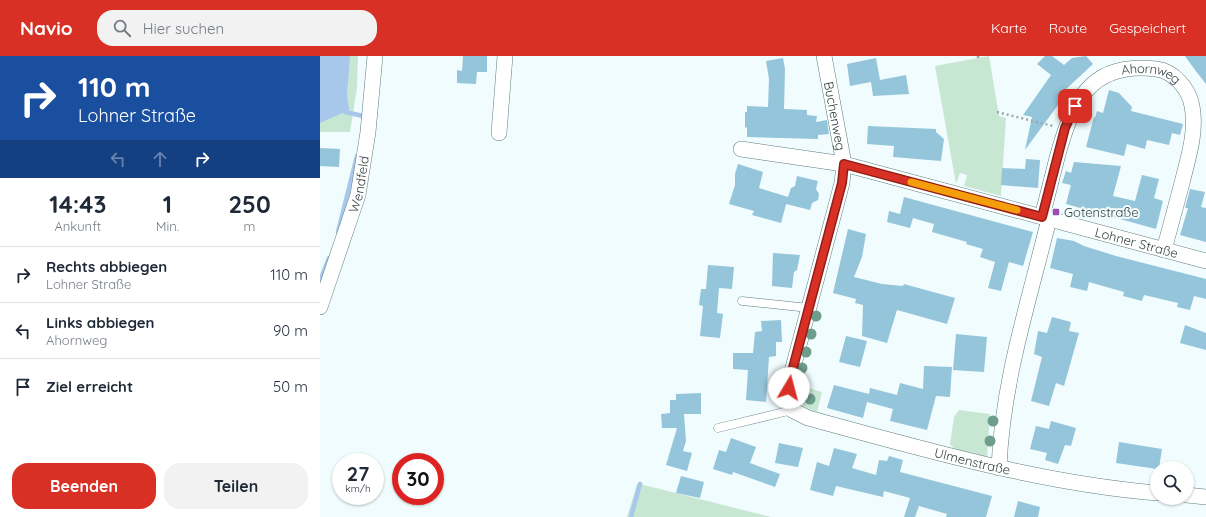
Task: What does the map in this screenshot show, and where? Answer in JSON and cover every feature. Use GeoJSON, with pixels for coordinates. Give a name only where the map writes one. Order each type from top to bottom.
{"type":"FeatureCollection","features":[{"type":"Feature","properties":{"kind":"street","name":"Wendfeld"},"geometry":{"type":"LineString","coordinates":[[320,307],[358,195],[368,132],[375,56]]}},
{"type":"Feature","properties":{"kind":"street"},"geometry":{"type":"LineString","coordinates":[[498,133],[505,56]]}},
{"type":"Feature","properties":{"kind":"street","name":"Buchenweg"},"geometry":{"type":"LineString","coordinates":[[792,410],[789,397],[790,379],[842,183],[844,164],[824,56]]}},
{"type":"Feature","properties":{"kind":"street","name":"Ahornweg"},"geometry":{"type":"LineString","coordinates":[[1045,218],[1065,128],[1080,97],[1090,86],[1104,77],[1116,72],[1132,68],[1161,70],[1175,78],[1186,89],[1192,105],[1193,139],[1164,250]]}},
{"type":"Feature","properties":{"kind":"street","name":"Lohner Straße"},"geometry":{"type":"LineString","coordinates":[[741,149],[844,164],[1206,261]]}},
{"type":"Feature","properties":{"kind":"street"},"geometry":{"type":"LineString","coordinates":[[999,468],[1002,421],[1007,391],[1045,218]]}},
{"type":"Feature","properties":{"kind":"street","name":"Ulmenstraße"},"geometry":{"type":"LineString","coordinates":[[792,410],[808,418],[999,468],[1050,479],[1150,492]]}},
{"type":"Feature","properties":{"kind":"street"},"geometry":{"type":"LineString","coordinates":[[1194,495],[1206,496]]}},
{"type":"Feature","properties":{"kind":"lane"},"geometry":{"type":"LineString","coordinates":[[742,301],[809,308]]}},
{"type":"Feature","properties":{"kind":"lane"},"geometry":{"type":"LineString","coordinates":[[718,428],[792,410]]}},
{"type":"Feature","properties":{"kind":"path"},"geometry":{"type":"LineString","coordinates":[[978,56],[978,61]]}},
{"type":"Feature","properties":{"kind":"path"},"geometry":{"type":"LineString","coordinates":[[997,112],[1065,128]]}},
{"type":"Feature","properties":{"kind":"green space"},"geometry":{"type":"Polygon","coordinates":[[[320,56],[358,56],[357,88],[350,132],[320,132],[320,56]]]}},
{"type":"Feature","properties":{"kind":"green space"},"geometry":{"type":"Polygon","coordinates":[[[989,56],[999,116],[1006,118],[1001,196],[964,186],[967,175],[960,173],[956,184],[935,66],[989,56]]]}},
{"type":"Feature","properties":{"kind":"green space"},"geometry":{"type":"Polygon","coordinates":[[[797,385],[822,392],[817,412],[807,408],[801,403],[797,391],[797,385]]]}},
{"type":"Feature","properties":{"kind":"green space"},"geometry":{"type":"Polygon","coordinates":[[[959,410],[990,414],[987,457],[954,449],[950,444],[954,417],[959,410]]]}},
{"type":"Feature","properties":{"kind":"green space"},"geometry":{"type":"Polygon","coordinates":[[[637,484],[640,484],[771,517],[627,517],[637,484]]]}},
{"type":"Feature","properties":{"kind":"water"},"geometry":{"type":"Polygon","coordinates":[[[320,56],[350,56],[347,95],[349,110],[320,123],[320,56]]]}},
{"type":"Feature","properties":{"kind":"building"},"geometry":{"type":"Polygon","coordinates":[[[463,56],[487,56],[487,72],[477,72],[476,84],[457,83],[457,70],[462,71],[463,56]]]}},
{"type":"Feature","properties":{"kind":"building"},"geometry":{"type":"Polygon","coordinates":[[[1045,56],[1052,56],[1064,65],[1072,58],[1086,56],[1093,64],[1063,92],[1066,94],[1025,150],[1032,117],[1023,115],[1051,75],[1037,64],[1045,56]]]}},
{"type":"Feature","properties":{"kind":"building"},"geometry":{"type":"Polygon","coordinates":[[[1185,56],[1206,56],[1206,84],[1195,70],[1185,56]]]}},
{"type":"Feature","properties":{"kind":"building"},"geometry":{"type":"Polygon","coordinates":[[[783,58],[785,69],[784,109],[807,110],[807,115],[817,116],[816,122],[827,120],[829,134],[818,135],[818,139],[747,137],[747,127],[745,128],[745,112],[747,112],[747,106],[768,107],[769,79],[766,61],[783,58]]]}},
{"type":"Feature","properties":{"kind":"building"},"geometry":{"type":"Polygon","coordinates":[[[876,58],[880,80],[906,75],[909,94],[873,96],[871,82],[850,86],[847,64],[876,58]]]}},
{"type":"Feature","properties":{"kind":"building"},"geometry":{"type":"Polygon","coordinates":[[[1109,90],[1119,93],[1132,107],[1131,111],[1183,124],[1180,135],[1172,133],[1169,145],[1147,140],[1145,149],[1127,144],[1124,156],[1086,147],[1094,117],[1095,118],[1097,111],[1103,113],[1109,90]]]}},
{"type":"Feature","properties":{"kind":"building"},"geometry":{"type":"Polygon","coordinates":[[[868,126],[936,129],[936,132],[944,139],[941,161],[893,157],[894,146],[867,144],[868,126]]]}},
{"type":"Feature","properties":{"kind":"building"},"geometry":{"type":"Polygon","coordinates":[[[320,148],[340,149],[339,167],[320,166],[320,148]]]}},
{"type":"Feature","properties":{"kind":"building"},"geometry":{"type":"Polygon","coordinates":[[[1026,159],[1040,160],[1038,188],[1001,185],[1002,168],[1025,169],[1026,159]]]}},
{"type":"Feature","properties":{"kind":"building"},"geometry":{"type":"Polygon","coordinates":[[[1074,162],[1121,166],[1113,196],[1135,201],[1142,175],[1159,179],[1154,198],[1163,201],[1156,229],[1066,204],[1071,185],[1062,183],[1066,171],[1071,173],[1074,162]]]}},
{"type":"Feature","properties":{"kind":"building"},"geometry":{"type":"Polygon","coordinates":[[[738,164],[763,172],[759,188],[788,197],[791,188],[795,186],[797,176],[818,181],[816,189],[819,194],[818,200],[812,203],[810,210],[786,204],[781,223],[752,215],[754,211],[729,204],[735,185],[735,174],[738,164]]]}},
{"type":"Feature","properties":{"kind":"building"},"geometry":{"type":"Polygon","coordinates":[[[1190,189],[1205,192],[1201,207],[1206,208],[1206,242],[1180,235],[1188,208],[1185,208],[1190,189]]]}},
{"type":"Feature","properties":{"kind":"building"},"geometry":{"type":"Polygon","coordinates":[[[904,197],[1033,232],[1023,266],[1009,262],[1001,291],[988,288],[995,262],[980,257],[983,249],[966,244],[967,242],[932,232],[934,224],[913,218],[910,228],[887,222],[889,211],[900,214],[904,197]]]}},
{"type":"Feature","properties":{"kind":"building"},"geometry":{"type":"Polygon","coordinates":[[[848,229],[866,234],[862,257],[854,277],[882,284],[903,286],[904,284],[955,298],[947,324],[897,310],[887,343],[862,336],[863,305],[855,303],[856,299],[833,293],[848,229]]]}},
{"type":"Feature","properties":{"kind":"building"},"geometry":{"type":"Polygon","coordinates":[[[1057,238],[1074,241],[1084,246],[1116,256],[1206,279],[1206,299],[1194,296],[1190,310],[1177,307],[1178,303],[1144,295],[1142,301],[1123,296],[1124,292],[1089,282],[1087,291],[1070,287],[1073,274],[1050,268],[1057,238]]]}},
{"type":"Feature","properties":{"kind":"building"},"geometry":{"type":"Polygon","coordinates":[[[773,253],[800,255],[797,270],[794,272],[792,288],[772,286],[773,253]]]}},
{"type":"Feature","properties":{"kind":"building"},"geometry":{"type":"Polygon","coordinates":[[[708,265],[734,267],[732,289],[719,288],[717,313],[723,314],[720,338],[700,336],[703,306],[699,305],[701,289],[706,289],[708,265]]]}},
{"type":"Feature","properties":{"kind":"building"},"geometry":{"type":"Polygon","coordinates":[[[1052,317],[1071,322],[1069,331],[1079,333],[1064,386],[1056,383],[1049,406],[1031,401],[1042,357],[1034,354],[1038,331],[1047,333],[1052,317]]]}},
{"type":"Feature","properties":{"kind":"building"},"geometry":{"type":"Polygon","coordinates":[[[781,320],[782,342],[776,342],[776,356],[769,357],[766,402],[746,400],[748,370],[733,369],[733,353],[753,353],[755,332],[762,331],[761,321],[781,320]]]}},
{"type":"Feature","properties":{"kind":"building"},"geometry":{"type":"Polygon","coordinates":[[[1185,325],[1206,333],[1206,350],[1180,343],[1185,325]]]}},
{"type":"Feature","properties":{"kind":"building"},"geometry":{"type":"Polygon","coordinates":[[[956,334],[987,337],[984,372],[953,370],[956,334]]]}},
{"type":"Feature","properties":{"kind":"building"},"geometry":{"type":"Polygon","coordinates":[[[846,336],[867,341],[860,367],[839,362],[846,336]]]}},
{"type":"Feature","properties":{"kind":"building"},"geometry":{"type":"Polygon","coordinates":[[[924,366],[952,367],[950,397],[936,396],[927,430],[890,421],[893,409],[867,402],[863,418],[827,408],[834,385],[869,394],[870,388],[897,395],[900,383],[923,389],[924,366]]]}},
{"type":"Feature","properties":{"kind":"building"},"geometry":{"type":"Polygon","coordinates":[[[701,393],[701,414],[684,414],[686,441],[683,451],[692,453],[687,471],[666,465],[677,428],[662,428],[661,414],[670,413],[670,400],[676,400],[676,394],[701,393]]]}},
{"type":"Feature","properties":{"kind":"building"},"geometry":{"type":"Polygon","coordinates":[[[1051,421],[1076,428],[1071,446],[1065,445],[1058,464],[1045,460],[1047,453],[1030,449],[1036,426],[1049,429],[1051,421]]]}},
{"type":"Feature","properties":{"kind":"building"},"geometry":{"type":"Polygon","coordinates":[[[731,438],[756,447],[750,463],[780,474],[775,487],[733,472],[732,475],[713,469],[719,450],[726,452],[731,438]]]}},
{"type":"Feature","properties":{"kind":"building"},"geometry":{"type":"Polygon","coordinates":[[[1119,442],[1162,449],[1160,461],[1150,461],[1150,468],[1116,463],[1119,442]]]}},
{"type":"Feature","properties":{"kind":"building"},"geometry":{"type":"Polygon","coordinates":[[[779,443],[803,448],[798,467],[775,463],[779,443]]]}},
{"type":"Feature","properties":{"kind":"building"},"geometry":{"type":"Polygon","coordinates":[[[834,448],[857,454],[852,468],[876,475],[879,460],[887,461],[889,456],[903,460],[900,472],[992,496],[986,517],[946,517],[947,514],[919,506],[915,517],[904,517],[910,498],[884,491],[883,497],[836,486],[833,496],[810,490],[817,462],[829,466],[834,448]]]}},
{"type":"Feature","properties":{"kind":"building"},"geometry":{"type":"Polygon","coordinates":[[[681,476],[704,482],[700,498],[676,493],[681,476]]]}},
{"type":"Feature","properties":{"kind":"building"},"geometry":{"type":"Polygon","coordinates":[[[1018,501],[1040,507],[1038,517],[1014,517],[1018,501]]]}},
{"type":"Feature","properties":{"kind":"waterway"},"geometry":{"type":"LineString","coordinates":[[345,112],[363,116],[363,119]]}},
{"type":"Feature","properties":{"kind":"waterway"},"geometry":{"type":"LineString","coordinates":[[338,232],[357,156]]}},
{"type":"Feature","properties":{"kind":"waterway"},"geometry":{"type":"LineString","coordinates":[[320,281],[329,258]]}},
{"type":"Feature","properties":{"kind":"waterway"},"geometry":{"type":"LineString","coordinates":[[631,517],[640,484]]}},
{"type":"Feature","properties":{"kind":"slow traffic"},"geometry":{"type":"LineString","coordinates":[[911,182],[1017,210]]}},
{"type":"Feature","properties":{"kind":"place","name":"Gotenstraße"},"geometry":{"type":"Point","coordinates":[1056,212]}},
{"type":"Feature","properties":{"kind":"route"},"geometry":{"type":"LineString","coordinates":[[789,388],[790,379],[842,183],[844,164],[1042,217],[1065,128],[1070,114],[1075,106]]}}]}
